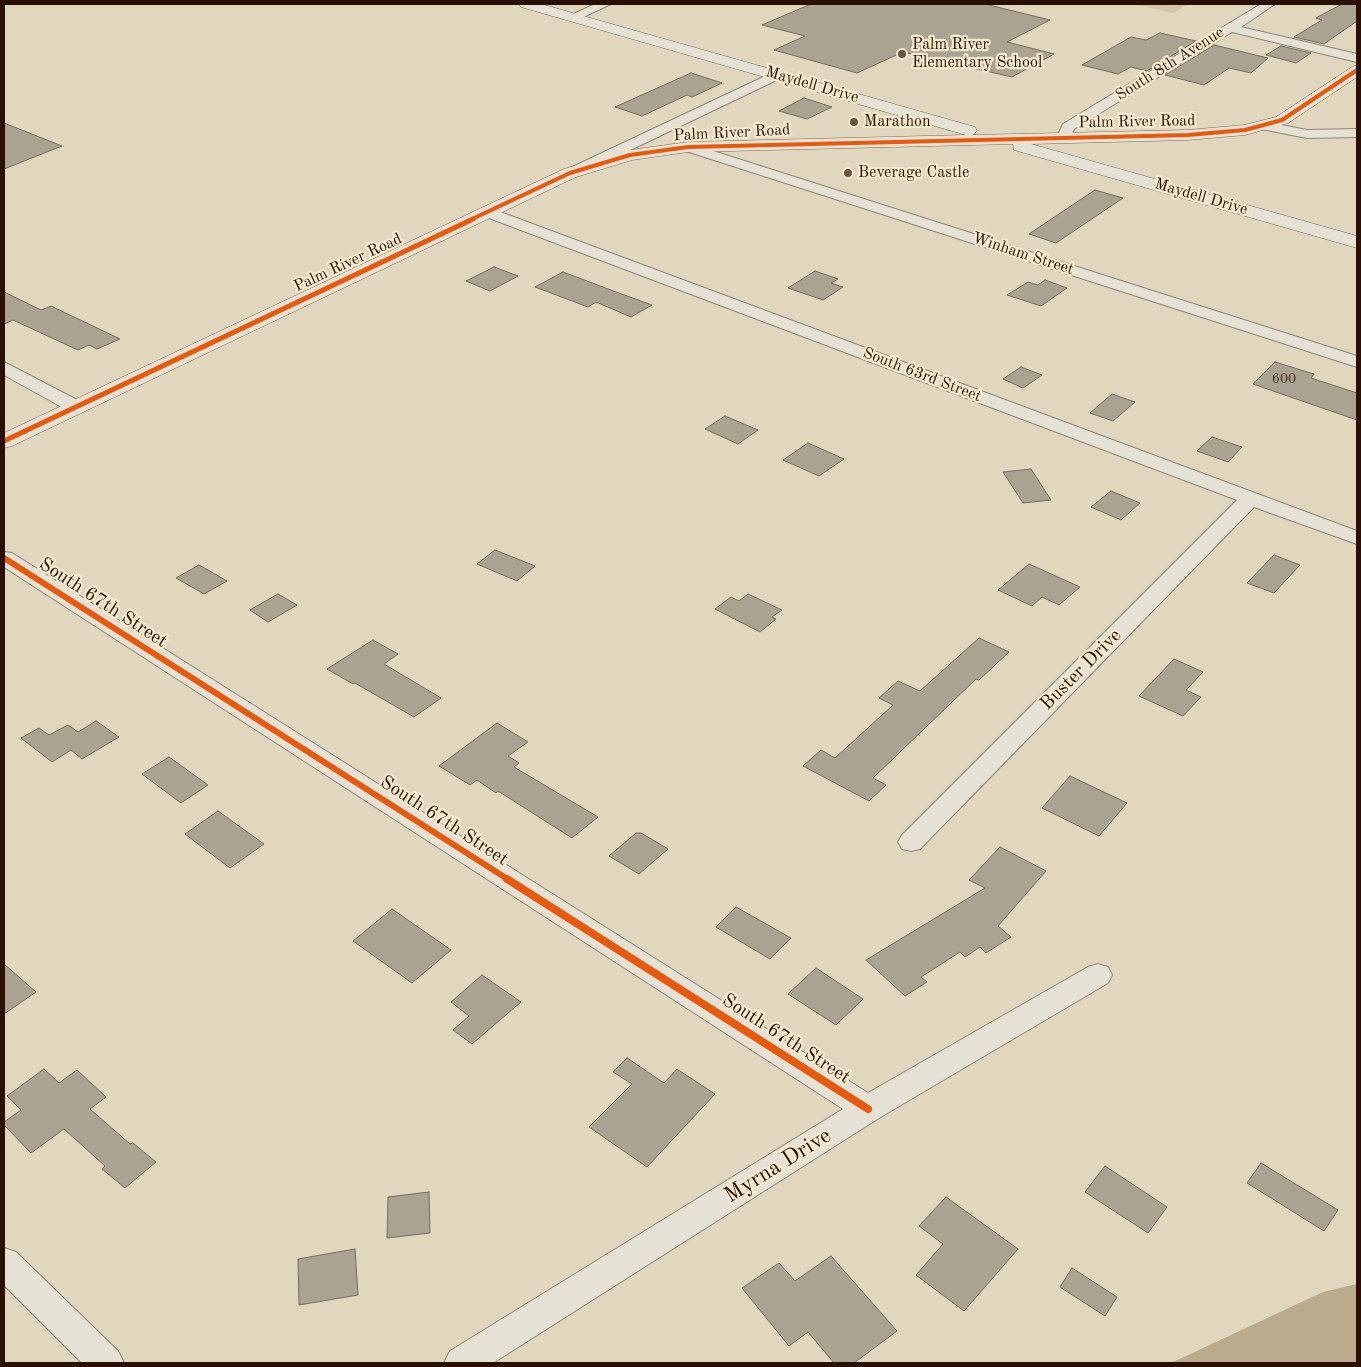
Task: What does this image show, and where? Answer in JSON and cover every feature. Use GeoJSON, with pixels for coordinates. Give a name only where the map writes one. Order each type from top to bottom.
{"type":"FeatureCollection","features":[{"type":"Feature","properties":{"kind":"street","name":"Maydell Drive"},"geometry":{"type":"LineString","coordinates":[[526,4],[1357,242]]}},
{"type":"Feature","properties":{"kind":"street"},"geometry":{"type":"LineString","coordinates":[[573,17],[605,4]]}},
{"type":"Feature","properties":{"kind":"street","name":"South 8th Avenue"},"geometry":{"type":"LineString","coordinates":[[1064,137],[1068,127],[1268,4]]}},
{"type":"Feature","properties":{"kind":"street"},"geometry":{"type":"LineString","coordinates":[[1230,28],[1357,58]]}},
{"type":"Feature","properties":{"kind":"street","name":"Palm River Road"},"geometry":{"type":"LineString","coordinates":[[4,441],[570,174],[630,155],[688,147],[994,138],[1188,135],[1244,130],[1266,126],[1300,110],[1357,70]]}},
{"type":"Feature","properties":{"kind":"street"},"geometry":{"type":"LineString","coordinates":[[570,174],[776,75]]}},
{"type":"Feature","properties":{"kind":"street"},"geometry":{"type":"LineString","coordinates":[[1266,126],[1307,134],[1357,133]]}},
{"type":"Feature","properties":{"kind":"street","name":"Winham Street"},"geometry":{"type":"LineString","coordinates":[[688,147],[1357,362]]}},
{"type":"Feature","properties":{"kind":"street","name":"South 63rd Street"},"geometry":{"type":"LineString","coordinates":[[487,212],[1357,538]]}},
{"type":"Feature","properties":{"kind":"street"},"geometry":{"type":"LineString","coordinates":[[4,368],[76,407]]}},
{"type":"Feature","properties":{"kind":"street","name":"Buster Drive"},"geometry":{"type":"LineString","coordinates":[[911,842],[1250,498]]}},
{"type":"Feature","properties":{"kind":"street","name":"South 67th Street"},"geometry":{"type":"LineString","coordinates":[[4,558],[868,1109]]}},
{"type":"Feature","properties":{"kind":"street","name":"Myrna Drive"},"geometry":{"type":"LineString","coordinates":[[462,1363],[868,1109],[1098,975]]}},
{"type":"Feature","properties":{"kind":"street"},"geometry":{"type":"LineString","coordinates":[[4,1263],[106,1363]]}},
{"type":"Feature","properties":{"kind":"shaded area"},"geometry":{"type":"Polygon","coordinates":[[[1132,4],[1189,4],[1173,13],[1132,4]]]}},
{"type":"Feature","properties":{"kind":"shaded area"},"geometry":{"type":"Polygon","coordinates":[[[1357,1284],[1357,1363],[1171,1363],[1323,1292],[1357,1284]]]}},
{"type":"Feature","properties":{"kind":"building"},"geometry":{"type":"Polygon","coordinates":[[[811,4],[985,4],[1050,20],[1007,42],[1054,54],[1012,77],[903,52],[857,73],[774,50],[805,36],[762,25],[811,4]]]}},
{"type":"Feature","properties":{"kind":"building"},"geometry":{"type":"Polygon","coordinates":[[[1342,4],[1357,4],[1357,21],[1324,44],[1294,37],[1322,20],[1316,18],[1342,4]]]}},
{"type":"Feature","properties":{"kind":"building"},"geometry":{"type":"Polygon","coordinates":[[[1160,33],[1196,41],[1147,71],[1131,67],[1118,74],[1082,65],[1131,37],[1146,40],[1160,33]]]}},
{"type":"Feature","properties":{"kind":"building"},"geometry":{"type":"Polygon","coordinates":[[[1214,45],[1268,58],[1251,73],[1229,68],[1204,85],[1165,75],[1214,45]]]}},
{"type":"Feature","properties":{"kind":"building"},"geometry":{"type":"Polygon","coordinates":[[[1281,46],[1311,53],[1296,63],[1266,55],[1281,46]]]}},
{"type":"Feature","properties":{"kind":"building"},"geometry":{"type":"Polygon","coordinates":[[[691,73],[722,83],[692,97],[687,95],[642,116],[615,107],[691,73]]]}},
{"type":"Feature","properties":{"kind":"building"},"geometry":{"type":"Polygon","coordinates":[[[804,98],[832,107],[807,119],[779,111],[804,98]]]}},
{"type":"Feature","properties":{"kind":"building"},"geometry":{"type":"Polygon","coordinates":[[[4,123],[62,146],[4,169],[4,123]]]}},
{"type":"Feature","properties":{"kind":"building"},"geometry":{"type":"Polygon","coordinates":[[[1095,190],[1123,198],[1056,243],[1029,234],[1095,190]]]}},
{"type":"Feature","properties":{"kind":"building"},"geometry":{"type":"Polygon","coordinates":[[[494,267],[518,276],[490,291],[466,281],[494,267]]]}},
{"type":"Feature","properties":{"kind":"building"},"geometry":{"type":"Polygon","coordinates":[[[815,271],[838,279],[831,283],[843,287],[823,300],[788,288],[815,271]]]}},
{"type":"Feature","properties":{"kind":"building"},"geometry":{"type":"Polygon","coordinates":[[[563,272],[652,305],[631,317],[596,302],[588,307],[535,287],[563,272]]]}},
{"type":"Feature","properties":{"kind":"building"},"geometry":{"type":"Polygon","coordinates":[[[1045,280],[1067,288],[1041,306],[1007,295],[1028,282],[1038,285],[1045,280]]]}},
{"type":"Feature","properties":{"kind":"building"},"geometry":{"type":"Polygon","coordinates":[[[4,292],[41,310],[51,306],[120,339],[97,349],[89,345],[78,350],[13,320],[4,324],[4,292]]]}},
{"type":"Feature","properties":{"kind":"building"},"geometry":{"type":"Polygon","coordinates":[[[1275,362],[1314,374],[1311,378],[1357,393],[1357,420],[1253,384],[1275,362]]]}},
{"type":"Feature","properties":{"kind":"building"},"geometry":{"type":"Polygon","coordinates":[[[1021,367],[1042,375],[1023,388],[1003,379],[1021,367]]]}},
{"type":"Feature","properties":{"kind":"building"},"geometry":{"type":"Polygon","coordinates":[[[1112,394],[1135,402],[1113,421],[1090,413],[1112,394]]]}},
{"type":"Feature","properties":{"kind":"building"},"geometry":{"type":"Polygon","coordinates":[[[725,416],[758,430],[738,444],[705,429],[725,416]]]}},
{"type":"Feature","properties":{"kind":"building"},"geometry":{"type":"Polygon","coordinates":[[[1212,437],[1242,447],[1228,462],[1197,451],[1212,437]]]}},
{"type":"Feature","properties":{"kind":"building"},"geometry":{"type":"Polygon","coordinates":[[[808,443],[844,459],[819,476],[783,460],[808,443]]]}},
{"type":"Feature","properties":{"kind":"building"},"geometry":{"type":"Polygon","coordinates":[[[1031,469],[1051,500],[1023,503],[1003,472],[1031,469]]]}},
{"type":"Feature","properties":{"kind":"building"},"geometry":{"type":"Polygon","coordinates":[[[1111,491],[1140,503],[1121,520],[1091,507],[1111,491]]]}},
{"type":"Feature","properties":{"kind":"building"},"geometry":{"type":"Polygon","coordinates":[[[495,550],[535,566],[517,581],[477,564],[495,550]]]}},
{"type":"Feature","properties":{"kind":"building"},"geometry":{"type":"Polygon","coordinates":[[[1274,555],[1300,565],[1274,593],[1247,583],[1274,555]]]}},
{"type":"Feature","properties":{"kind":"building"},"geometry":{"type":"Polygon","coordinates":[[[1029,564],[1080,587],[1059,605],[1042,597],[1032,606],[998,590],[1029,564]]]}},
{"type":"Feature","properties":{"kind":"building"},"geometry":{"type":"Polygon","coordinates":[[[199,565],[227,581],[204,594],[176,578],[199,565]]]}},
{"type":"Feature","properties":{"kind":"building"},"geometry":{"type":"Polygon","coordinates":[[[278,594],[297,605],[268,622],[250,610],[278,594]]]}},
{"type":"Feature","properties":{"kind":"building"},"geometry":{"type":"Polygon","coordinates":[[[748,594],[782,610],[772,617],[776,619],[760,632],[715,609],[731,597],[739,601],[748,594]]]}},
{"type":"Feature","properties":{"kind":"building"},"geometry":{"type":"Polygon","coordinates":[[[979,638],[1009,652],[979,680],[976,679],[873,778],[886,785],[869,801],[803,766],[821,750],[835,758],[893,705],[879,698],[898,681],[920,691],[979,638]]]}},
{"type":"Feature","properties":{"kind":"building"},"geometry":{"type":"Polygon","coordinates":[[[373,640],[398,654],[384,664],[441,698],[414,717],[327,669],[373,640]]]}},
{"type":"Feature","properties":{"kind":"building"},"geometry":{"type":"Polygon","coordinates":[[[1174,659],[1203,672],[1186,690],[1201,697],[1183,716],[1139,696],[1174,659]]]}},
{"type":"Feature","properties":{"kind":"building"},"geometry":{"type":"Polygon","coordinates":[[[96,721],[119,737],[82,759],[71,750],[52,762],[21,738],[39,728],[49,735],[68,725],[78,732],[96,721]]]}},
{"type":"Feature","properties":{"kind":"building"},"geometry":{"type":"Polygon","coordinates":[[[497,723],[528,742],[508,756],[519,763],[514,767],[598,817],[572,838],[498,791],[496,793],[477,780],[470,785],[439,766],[497,723]]]}},
{"type":"Feature","properties":{"kind":"building"},"geometry":{"type":"Polygon","coordinates":[[[169,757],[208,785],[181,803],[142,774],[169,757]]]}},
{"type":"Feature","properties":{"kind":"building"},"geometry":{"type":"Polygon","coordinates":[[[1070,776],[1127,803],[1099,836],[1042,808],[1070,776]]]}},
{"type":"Feature","properties":{"kind":"building"},"geometry":{"type":"Polygon","coordinates":[[[218,811],[264,844],[230,868],[185,834],[218,811]]]}},
{"type":"Feature","properties":{"kind":"building"},"geometry":{"type":"Polygon","coordinates":[[[636,833],[641,833],[668,849],[639,874],[609,856],[636,833]]]}},
{"type":"Feature","properties":{"kind":"building"},"geometry":{"type":"Polygon","coordinates":[[[1000,847],[1046,871],[998,926],[1011,937],[986,953],[980,947],[965,957],[960,952],[921,977],[927,982],[905,996],[866,960],[985,888],[969,880],[1000,847]]]}},
{"type":"Feature","properties":{"kind":"building"},"geometry":{"type":"Polygon","coordinates":[[[736,907],[791,938],[770,959],[716,927],[736,907]]]}},
{"type":"Feature","properties":{"kind":"building"},"geometry":{"type":"Polygon","coordinates":[[[392,909],[451,950],[412,983],[353,941],[392,909]]]}},
{"type":"Feature","properties":{"kind":"building"},"geometry":{"type":"Polygon","coordinates":[[[4,964],[36,992],[4,1014],[4,964]]]}},
{"type":"Feature","properties":{"kind":"building"},"geometry":{"type":"Polygon","coordinates":[[[816,968],[863,999],[836,1025],[788,994],[816,968]]]}},
{"type":"Feature","properties":{"kind":"building"},"geometry":{"type":"Polygon","coordinates":[[[482,975],[521,1002],[472,1044],[453,1030],[469,1016],[451,1002],[482,975]]]}},
{"type":"Feature","properties":{"kind":"building"},"geometry":{"type":"Polygon","coordinates":[[[627,1058],[664,1083],[677,1069],[715,1094],[647,1167],[589,1127],[632,1084],[613,1072],[627,1058]]]}},
{"type":"Feature","properties":{"kind":"building"},"geometry":{"type":"Polygon","coordinates":[[[44,1069],[59,1083],[77,1070],[106,1097],[90,1109],[130,1144],[133,1143],[156,1162],[125,1188],[102,1169],[105,1166],[64,1129],[31,1153],[4,1125],[4,1122],[21,1110],[7,1096],[44,1069]]]}},
{"type":"Feature","properties":{"kind":"building"},"geometry":{"type":"Polygon","coordinates":[[[1261,1163],[1338,1210],[1324,1231],[1247,1183],[1261,1163]]]}},
{"type":"Feature","properties":{"kind":"building"},"geometry":{"type":"Polygon","coordinates":[[[1105,1166],[1167,1207],[1148,1233],[1085,1192],[1105,1166]]]}},
{"type":"Feature","properties":{"kind":"building"},"geometry":{"type":"Polygon","coordinates":[[[429,1192],[430,1233],[387,1238],[388,1197],[429,1192]]]}},
{"type":"Feature","properties":{"kind":"building"},"geometry":{"type":"Polygon","coordinates":[[[946,1197],[1018,1249],[964,1311],[916,1275],[943,1244],[919,1226],[946,1197]]]}},
{"type":"Feature","properties":{"kind":"building"},"geometry":{"type":"Polygon","coordinates":[[[355,1249],[358,1295],[299,1305],[298,1259],[355,1249]]]}},
{"type":"Feature","properties":{"kind":"building"},"geometry":{"type":"Polygon","coordinates":[[[831,1256],[897,1331],[854,1363],[834,1363],[808,1332],[789,1346],[742,1288],[779,1263],[795,1281],[831,1256]]]}},
{"type":"Feature","properties":{"kind":"building"},"geometry":{"type":"Polygon","coordinates":[[[1072,1268],[1117,1297],[1105,1316],[1060,1287],[1072,1268]]]}},
{"type":"Feature","properties":{"kind":"cycle path"},"geometry":{"type":"LineString","coordinates":[[4,441],[570,173],[630,155],[688,147],[1188,135],[1245,130],[1282,120],[1357,70]]}},
{"type":"Feature","properties":{"kind":"cycle path"},"geometry":{"type":"LineString","coordinates":[[4,558],[868,1109]]}},
{"type":"Feature","properties":{"kind":"place","name":"Palm River Elementary School"},"geometry":{"type":"Point","coordinates":[902,54]}},
{"type":"Feature","properties":{"kind":"place","name":"Marathon"},"geometry":{"type":"Point","coordinates":[854,122]}},
{"type":"Feature","properties":{"kind":"place","name":"Beverage Castle"},"geometry":{"type":"Point","coordinates":[848,173]}}]}
